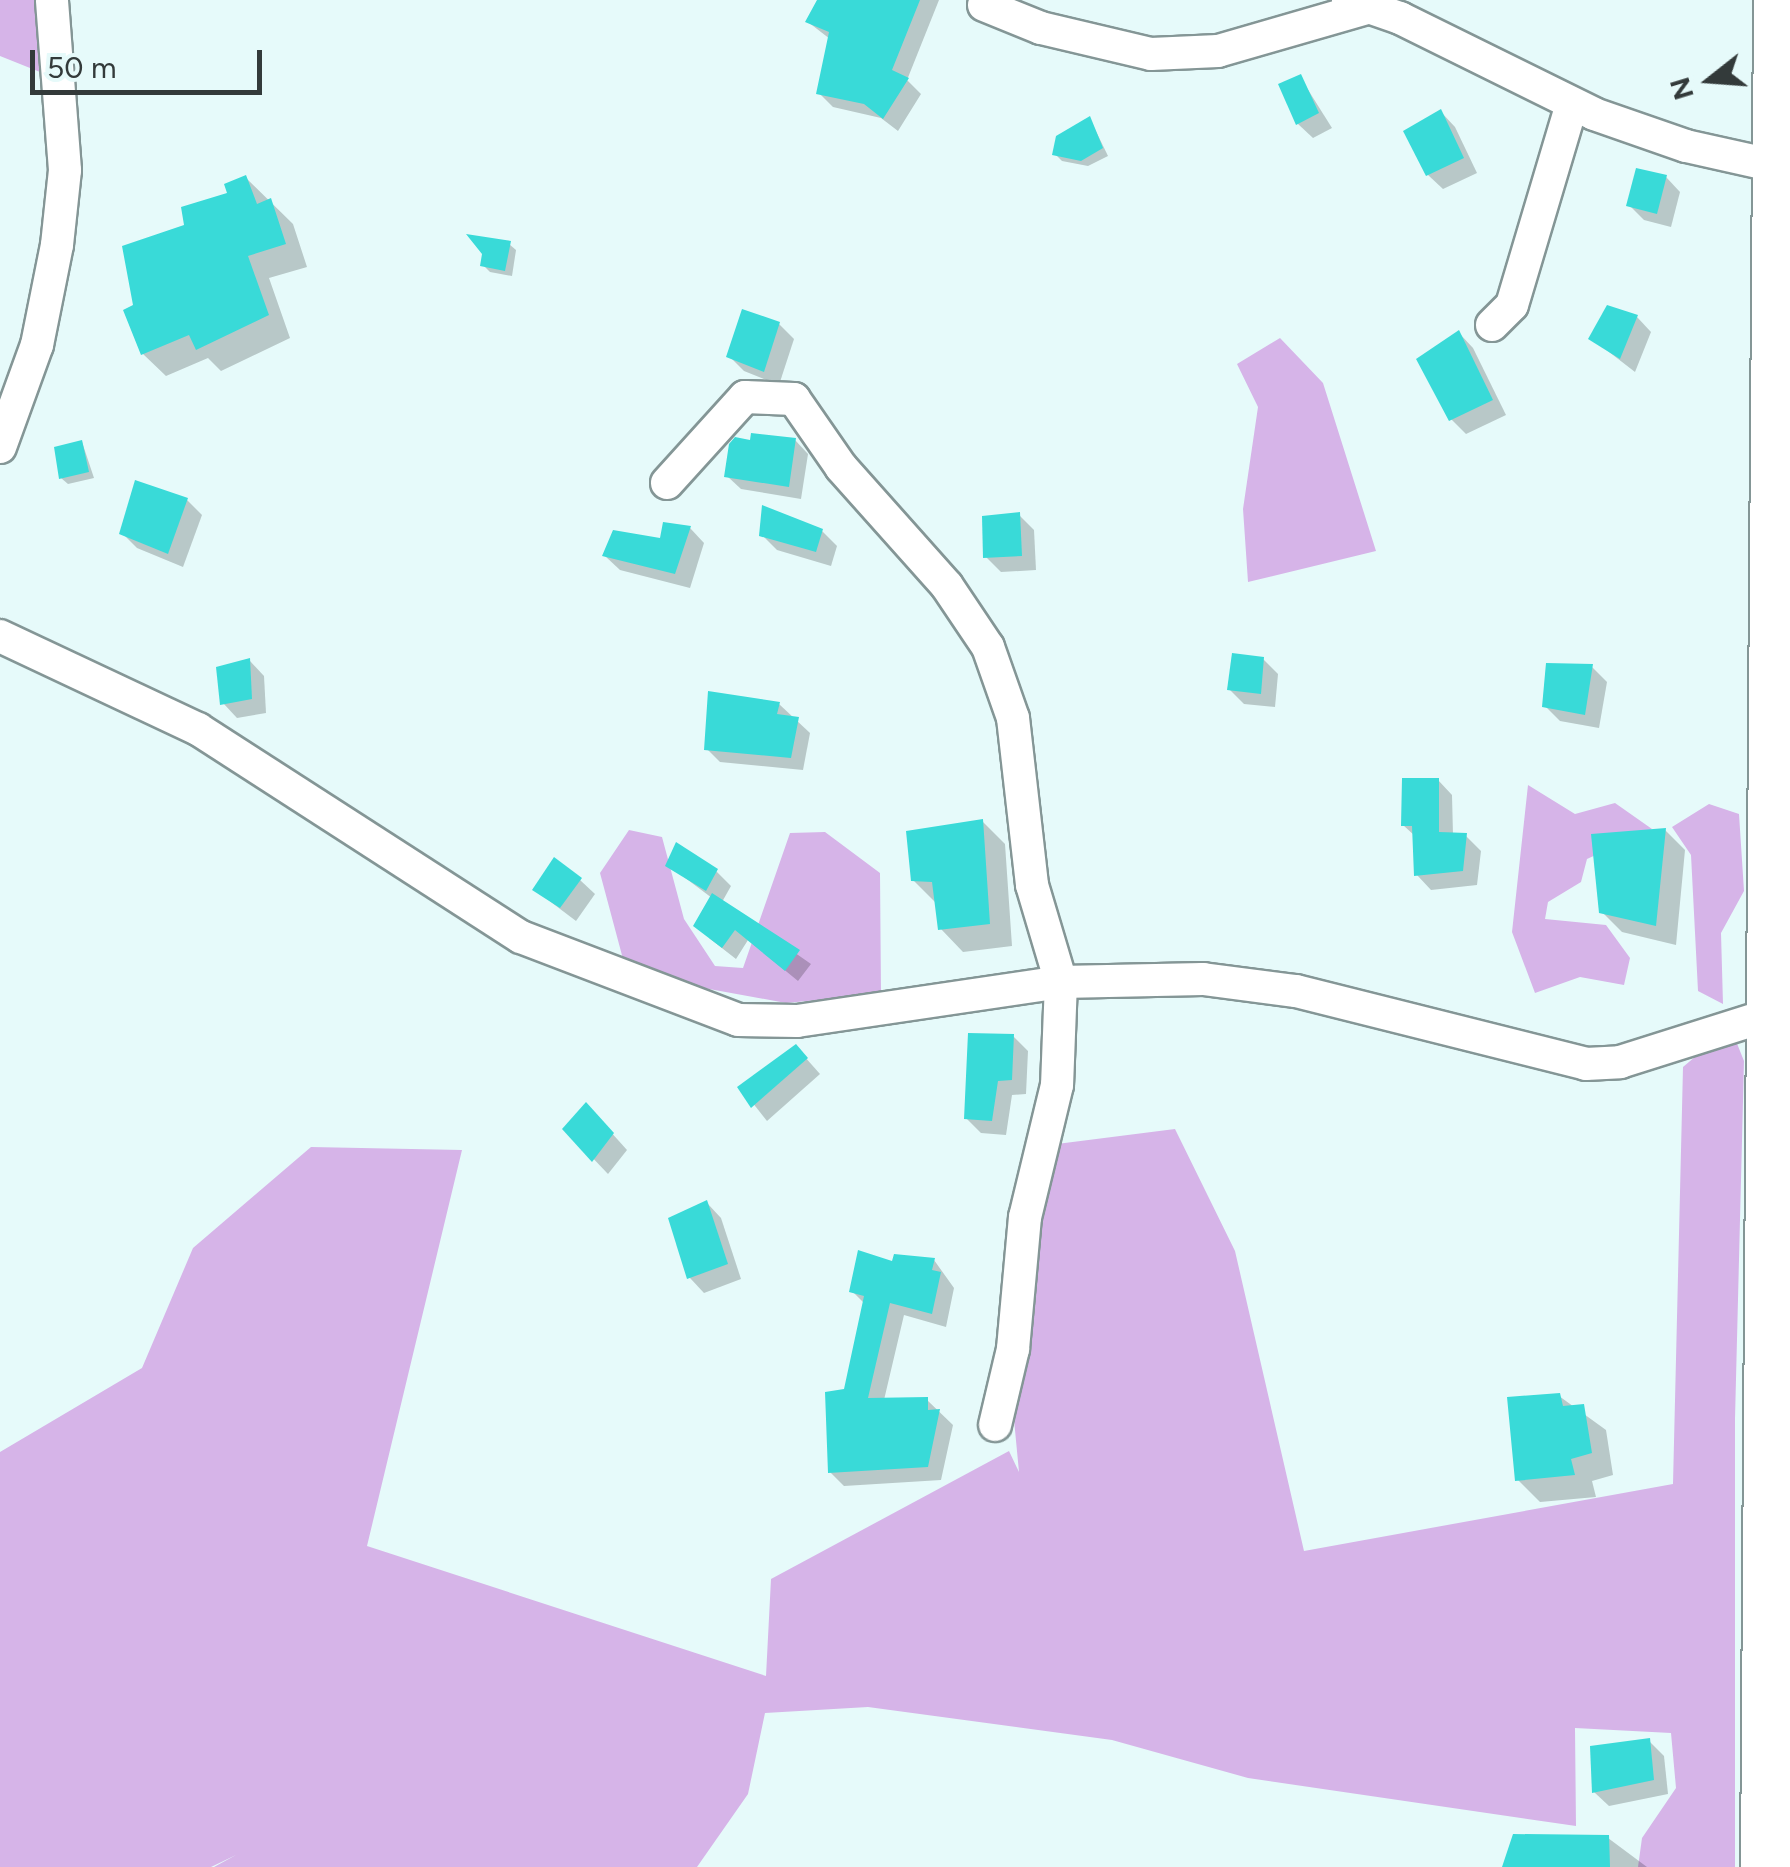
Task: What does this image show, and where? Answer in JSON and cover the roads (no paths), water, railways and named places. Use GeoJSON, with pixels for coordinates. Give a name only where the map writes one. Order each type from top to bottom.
{"type":"FeatureCollection","features":[{"type":"Feature","properties":{"kind":"highway"},"geometry":{"type":"LineString","coordinates":[[1768,1867],[1775,1337],[1769,1015],[1783,895],[1781,0]]}},
{"type":"Feature","properties":{"kind":"street"},"geometry":{"type":"LineString","coordinates":[[0,447],[38,345],[66,170],[52,0]]}},
{"type":"Feature","properties":{"kind":"street"},"geometry":{"type":"LineString","coordinates":[[984,5],[1042,28],[1151,54],[1218,51],[1359,4],[1572,104],[1686,146],[1784,148]]}},
{"type":"Feature","properties":{"kind":"street"},"geometry":{"type":"LineString","coordinates":[[1492,324],[1512,305],[1572,104]]}},
{"type":"Feature","properties":{"kind":"street"},"geometry":{"type":"LineString","coordinates":[[667,483],[745,398],[794,399],[841,467],[917,544],[988,646],[1013,718],[1032,885],[1061,982],[1057,1085],[1025,1218],[1013,1350],[995,1425]]}},
{"type":"Feature","properties":{"kind":"street"},"geometry":{"type":"LineString","coordinates":[[0,636],[198,729],[521,937],[738,1020],[797,1021],[1061,982],[1157,977],[1269,985],[1586,1064],[1620,1062],[1769,1015]]}}]}
